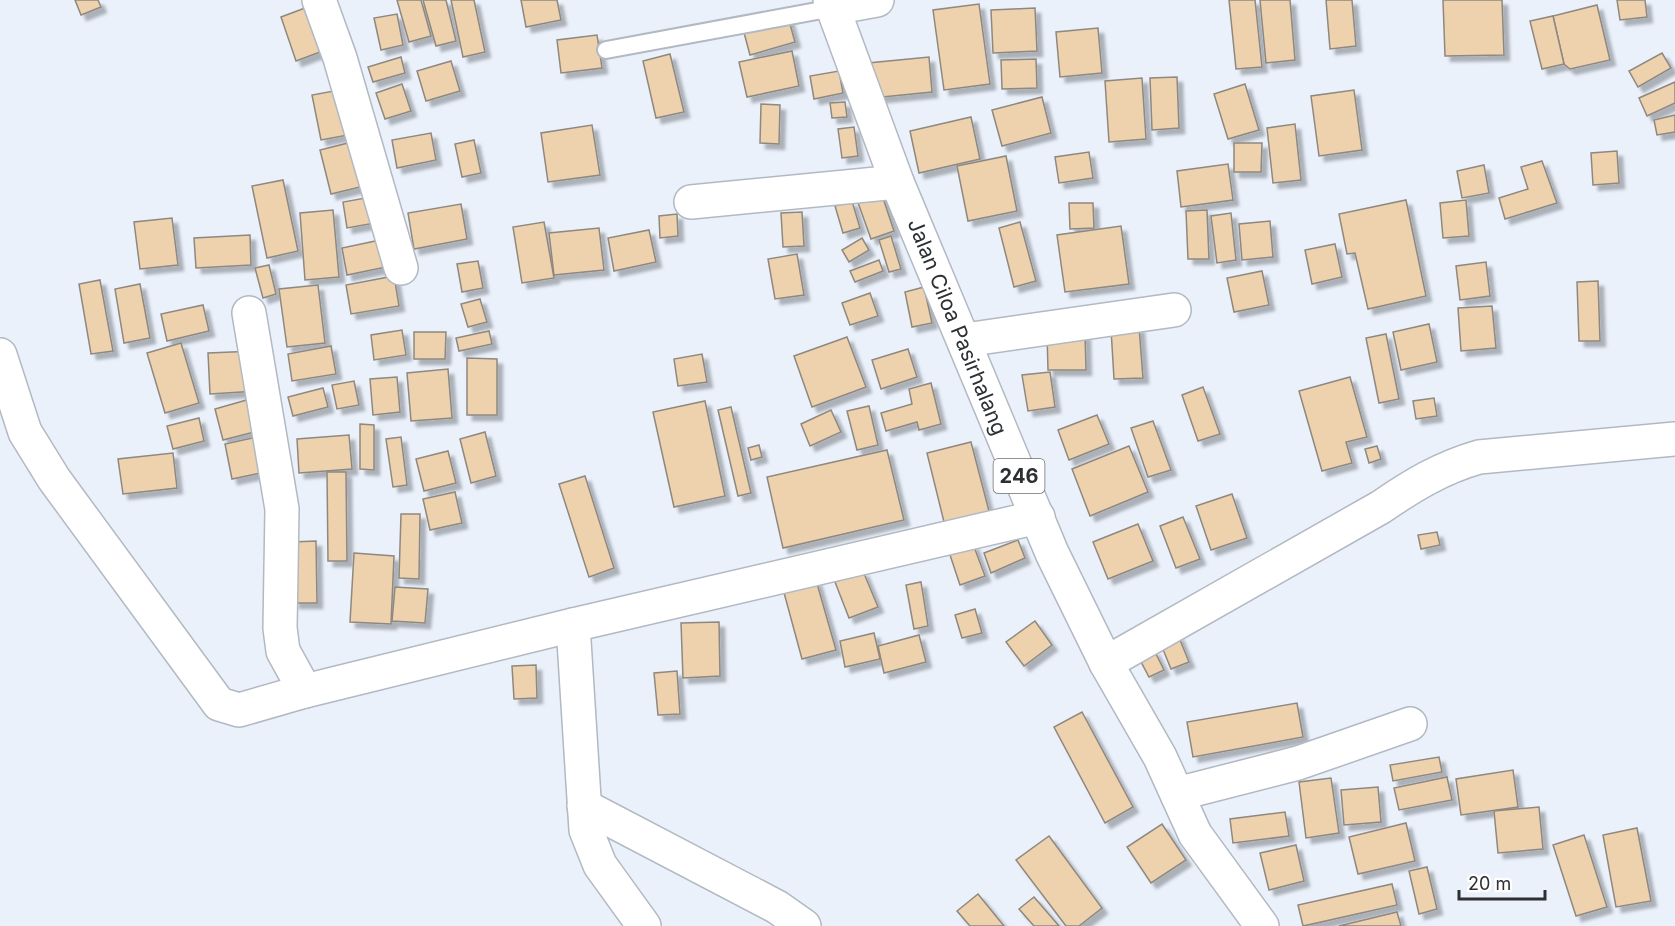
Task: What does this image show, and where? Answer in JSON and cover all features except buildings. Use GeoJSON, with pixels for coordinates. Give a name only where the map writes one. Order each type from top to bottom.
{"type":"FeatureCollection","features":[{"type":"Feature","properties":{"kind":"street"},"geometry":{"type":"LineString","coordinates":[[319,0],[340,57],[401,268]]}},
{"type":"Feature","properties":{"kind":"street"},"geometry":{"type":"LineString","coordinates":[[831,4],[877,0]]}},
{"type":"Feature","properties":{"kind":"street","name":"Jalan Ciloa Pasirhalang"},"geometry":{"type":"LineString","coordinates":[[831,4],[897,182],[965,340],[1010,457],[1052,553],[1106,663],[1160,758],[1195,834],[1263,926]]}},
{"type":"Feature","properties":{"kind":"street"},"geometry":{"type":"LineString","coordinates":[[691,202],[897,182]]}},
{"type":"Feature","properties":{"kind":"street"},"geometry":{"type":"LineString","coordinates":[[965,340],[1174,310]]}},
{"type":"Feature","properties":{"kind":"street"},"geometry":{"type":"LineString","coordinates":[[249,313],[282,509],[280,627],[283,651],[305,691]]}},
{"type":"Feature","properties":{"kind":"street"},"geometry":{"type":"LineString","coordinates":[[0,355],[25,432],[54,479],[219,704],[239,710],[305,691],[573,625],[1038,517]]}},
{"type":"Feature","properties":{"kind":"street"},"geometry":{"type":"LineString","coordinates":[[1106,663],[1381,507],[1420,480],[1451,465],[1479,458],[1675,439]]}},
{"type":"Feature","properties":{"kind":"street"},"geometry":{"type":"LineString","coordinates":[[573,625],[586,830],[600,865],[644,926]]}},
{"type":"Feature","properties":{"kind":"street"},"geometry":{"type":"LineString","coordinates":[[1177,794],[1298,764],[1410,724]]}},
{"type":"Feature","properties":{"kind":"street"},"geometry":{"type":"LineString","coordinates":[[584,806],[777,907],[804,926]]}},
{"type":"Feature","properties":{"kind":"lane"},"geometry":{"type":"LineString","coordinates":[[606,50],[831,4]]}}]}
